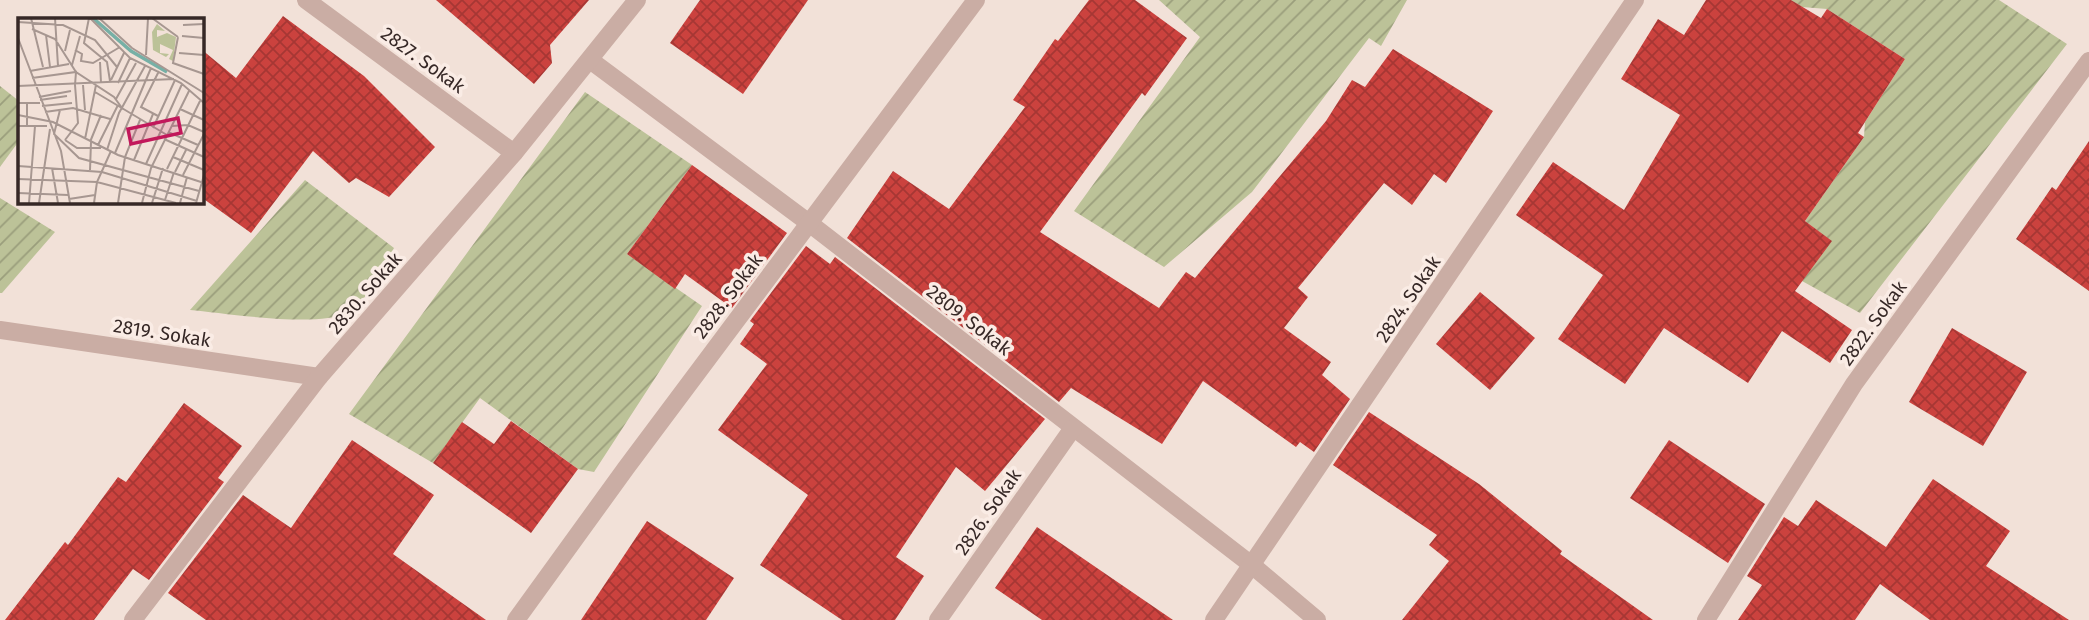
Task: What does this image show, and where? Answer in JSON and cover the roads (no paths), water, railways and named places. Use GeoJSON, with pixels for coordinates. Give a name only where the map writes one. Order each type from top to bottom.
{"type":"FeatureCollection","features":[{"type":"Feature","properties":{"kind":"street","name":"2827. Sokak"},"geometry":{"type":"LineString","coordinates":[[306,0],[514,153]]}},
{"type":"Feature","properties":{"kind":"street","name":"2830. Sokak"},"geometry":{"type":"LineString","coordinates":[[133,620],[319,377],[514,153],[637,0]]}},
{"type":"Feature","properties":{"kind":"street","name":"2828. Sokak"},"geometry":{"type":"LineString","coordinates":[[516,620],[976,0]]}},
{"type":"Feature","properties":{"kind":"street","name":"2824. Sokak"},"geometry":{"type":"LineString","coordinates":[[1214,620],[1635,0]]}},
{"type":"Feature","properties":{"kind":"street","name":"2809. Sokak"},"geometry":{"type":"LineString","coordinates":[[590,60],[809,223],[1253,566],[1317,620]]}},
{"type":"Feature","properties":{"kind":"street","name":"2822. Sokak"},"geometry":{"type":"LineString","coordinates":[[1706,620],[1854,384],[2089,61]]}},
{"type":"Feature","properties":{"kind":"street","name":"2819. Sokak"},"geometry":{"type":"LineString","coordinates":[[0,330],[319,377]]}},
{"type":"Feature","properties":{"kind":"street","name":"2826. Sokak"},"geometry":{"type":"LineString","coordinates":[[938,620],[1073,428]]}}]}
